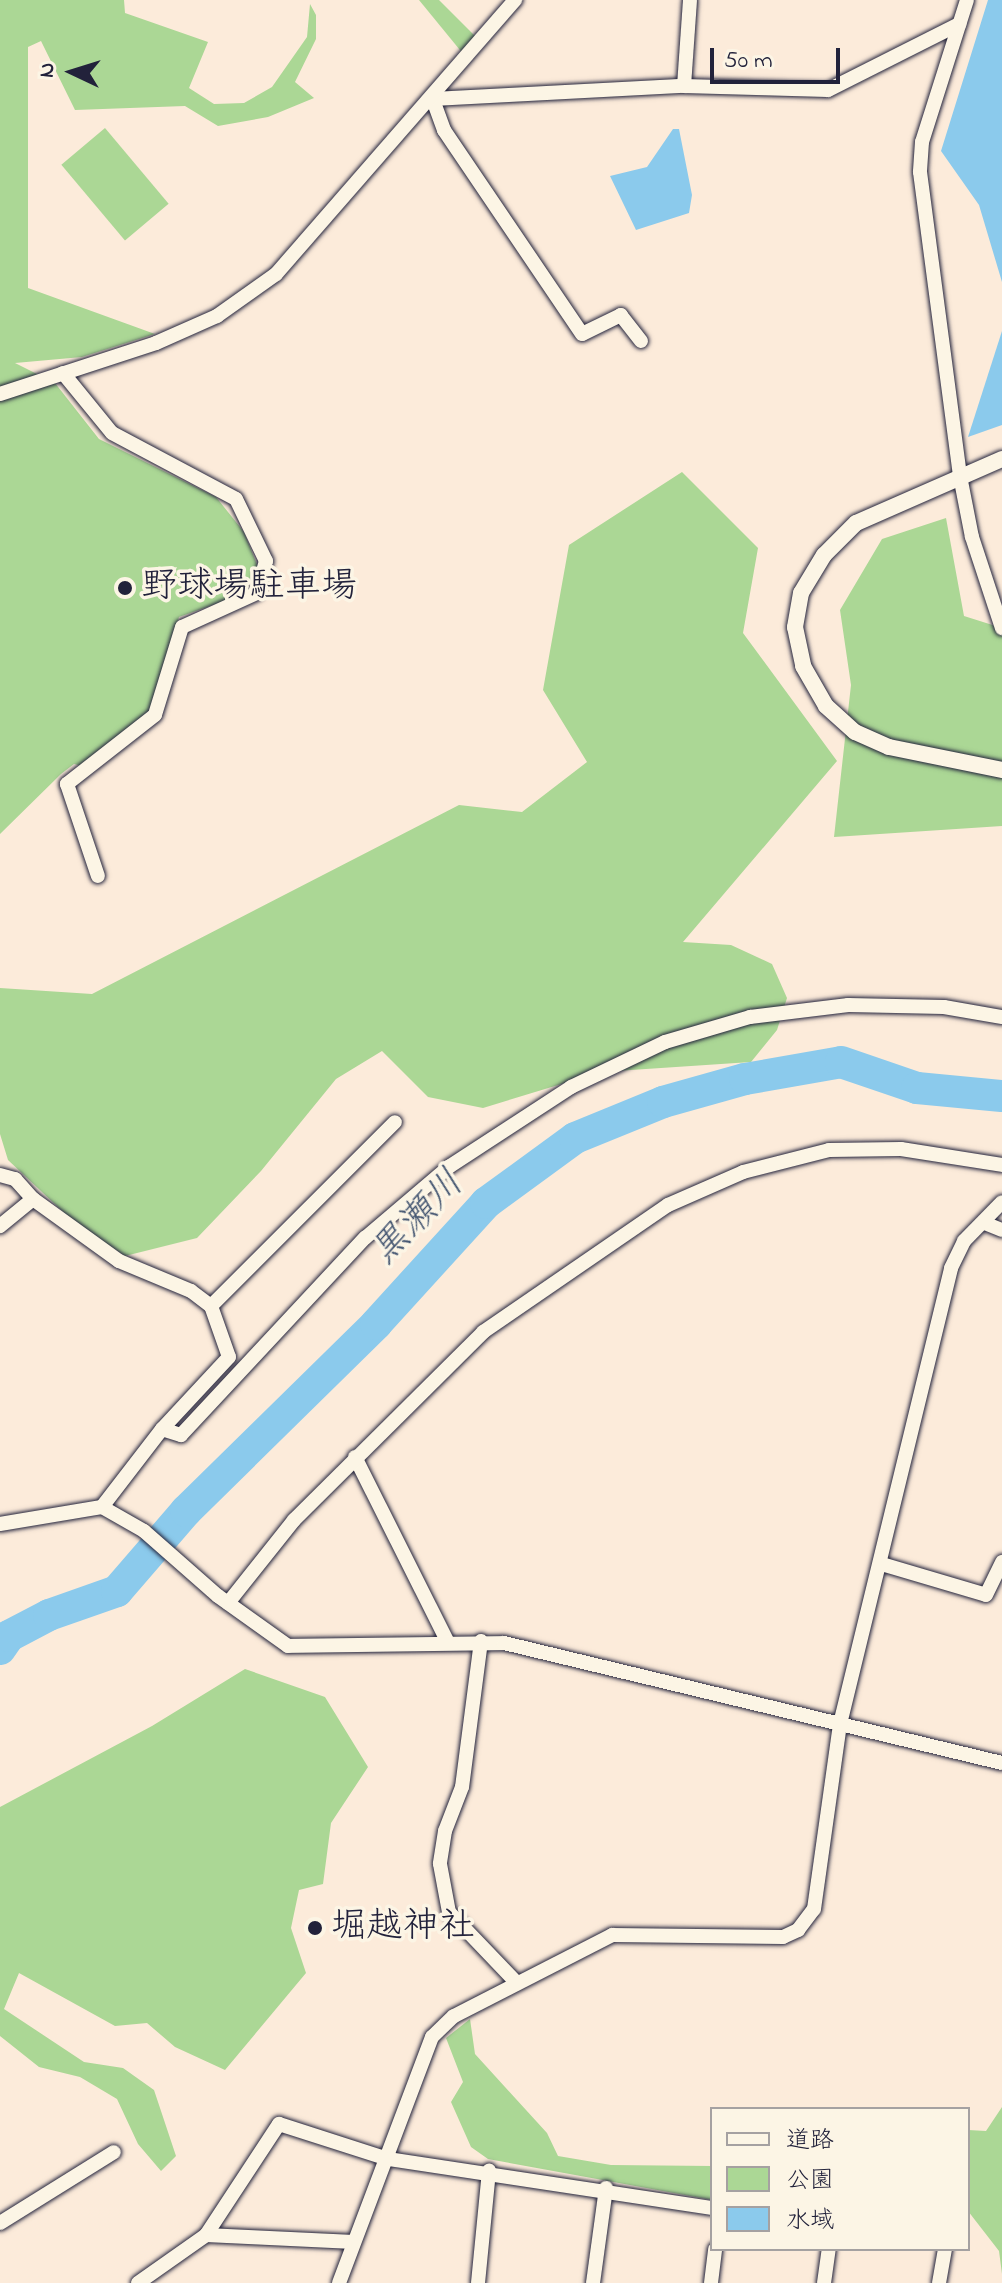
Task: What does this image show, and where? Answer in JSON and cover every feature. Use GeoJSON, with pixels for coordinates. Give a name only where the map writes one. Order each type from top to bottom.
{"type":"FeatureCollection","features":[{"type":"Feature","properties":{"kind":"street"},"geometry":{"type":"LineString","coordinates":[[0,394],[156,343],[217,316],[276,274],[433,99],[515,0]]}},
{"type":"Feature","properties":{"kind":"street"},"geometry":{"type":"LineString","coordinates":[[684,86],[690,0]]}},
{"type":"Feature","properties":{"kind":"street"},"geometry":{"type":"LineString","coordinates":[[967,0],[922,142],[920,172],[960,476],[972,537],[1002,628]]}},
{"type":"Feature","properties":{"kind":"street"},"geometry":{"type":"LineString","coordinates":[[433,99],[684,86],[828,90],[959,24]]}},
{"type":"Feature","properties":{"kind":"street"},"geometry":{"type":"LineString","coordinates":[[433,99],[444,130],[582,334],[621,315],[641,341]]}},
{"type":"Feature","properties":{"kind":"street"},"geometry":{"type":"LineString","coordinates":[[63,373],[112,433],[236,499],[266,561],[257,593],[182,627],[155,715],[67,784],[98,876]]}},
{"type":"Feature","properties":{"kind":"street"},"geometry":{"type":"LineString","coordinates":[[1002,459],[960,476],[844,533],[801,593],[795,627],[803,666],[818,693],[855,732],[889,747],[1002,770]]}},
{"type":"Feature","properties":{"kind":"street"},"geometry":{"type":"LineString","coordinates":[[162,1429],[181,1435],[365,1238],[450,1166],[571,1087],[665,1042],[750,1017],[848,1005],[944,1007],[1002,1017]]}},
{"type":"Feature","properties":{"kind":"street"},"geometry":{"type":"LineString","coordinates":[[211,1306],[395,1122]]}},
{"type":"Feature","properties":{"kind":"street"},"geometry":{"type":"LineString","coordinates":[[223,1600],[355,1457],[483,1332],[668,1205],[743,1172],[829,1150],[901,1149],[1002,1165]]}},
{"type":"Feature","properties":{"kind":"street"},"geometry":{"type":"LineString","coordinates":[[0,1175],[15,1179],[33,1199],[119,1261],[191,1291],[211,1306],[229,1357],[162,1429],[107,1510]]}},
{"type":"Feature","properties":{"kind":"street"},"geometry":{"type":"LineString","coordinates":[[0,1226],[33,1199]]}},
{"type":"Feature","properties":{"kind":"street"},"geometry":{"type":"LineString","coordinates":[[339,2283],[432,2037],[454,2016],[515,1981],[612,1935],[783,1937],[798,1930],[814,1909],[840,1724],[951,1268],[964,1241],[1002,1202]]}},
{"type":"Feature","properties":{"kind":"street"},"geometry":{"type":"LineString","coordinates":[[987,1224],[1002,1230]]}},
{"type":"Feature","properties":{"kind":"street"},"geometry":{"type":"LineString","coordinates":[[355,1457],[447,1641]]}},
{"type":"Feature","properties":{"kind":"street"},"geometry":{"type":"LineString","coordinates":[[0,1524],[107,1510],[144,1531],[223,1600],[288,1646],[304,1649],[481,1641],[1002,1763]]}},
{"type":"Feature","properties":{"kind":"street"},"geometry":{"type":"LineString","coordinates":[[885,1565],[986,1595],[1002,1562]]}},
{"type":"Feature","properties":{"kind":"street"},"geometry":{"type":"LineString","coordinates":[[481,1641],[462,1787],[445,1831],[440,1864],[449,1912],[515,1981]]}},
{"type":"Feature","properties":{"kind":"street"},"geometry":{"type":"LineString","coordinates":[[138,2283],[206,2235],[279,2124],[388,2159],[606,2188],[710,2208]]}},
{"type":"Feature","properties":{"kind":"street"},"geometry":{"type":"LineString","coordinates":[[0,2223],[114,2152]]}},
{"type":"Feature","properties":{"kind":"street"},"geometry":{"type":"LineString","coordinates":[[478,2283],[489,2171]]}},
{"type":"Feature","properties":{"kind":"street"},"geometry":{"type":"LineString","coordinates":[[593,2283],[606,2188]]}},
{"type":"Feature","properties":{"kind":"street"},"geometry":{"type":"LineString","coordinates":[[206,2235],[354,2242]]}},
{"type":"Feature","properties":{"kind":"street"},"geometry":{"type":"LineString","coordinates":[[711,2283],[715,2251]]}},
{"type":"Feature","properties":{"kind":"street"},"geometry":{"type":"LineString","coordinates":[[824,2283],[829,2251]]}},
{"type":"Feature","properties":{"kind":"street"},"geometry":{"type":"LineString","coordinates":[[939,2283],[945,2251]]}},
{"type":"Feature","properties":{"kind":"green space"},"geometry":{"type":"Polygon","coordinates":[[[0,0],[124,0],[125,13],[208,42],[189,88],[214,104],[244,103],[272,87],[307,37],[310,4],[316,15],[316,39],[295,82],[314,98],[268,117],[218,126],[185,106],[75,110],[41,41],[28,47],[28,288],[155,334],[82,357],[15,363],[55,383],[99,439],[216,497],[244,532],[258,567],[244,594],[179,617],[152,707],[82,766],[74,764],[61,774],[0,834],[0,0]]]}},
{"type":"Feature","properties":{"kind":"green space"},"geometry":{"type":"Polygon","coordinates":[[[419,0],[439,0],[475,36],[464,55],[419,0]]]}},
{"type":"Feature","properties":{"kind":"green space"},"geometry":{"type":"Polygon","coordinates":[[[105,128],[169,204],[125,240],[61,165],[105,128]]]}},
{"type":"Feature","properties":{"kind":"green space"},"geometry":{"type":"Polygon","coordinates":[[[682,472],[758,548],[743,633],[837,761],[683,942],[731,945],[772,964],[787,998],[777,1030],[751,1062],[601,1072],[483,1108],[428,1097],[382,1051],[336,1079],[261,1171],[197,1238],[125,1256],[76,1224],[8,1160],[0,1134],[0,988],[92,994],[459,805],[522,812],[587,762],[543,690],[569,545],[682,472]]]}},
{"type":"Feature","properties":{"kind":"green space"},"geometry":{"type":"Polygon","coordinates":[[[946,518],[964,616],[1002,628],[1002,826],[834,837],[851,685],[840,610],[882,539],[946,518]]]}},
{"type":"Feature","properties":{"kind":"green space"},"geometry":{"type":"Polygon","coordinates":[[[245,1669],[325,1697],[368,1767],[331,1823],[323,1884],[299,1890],[291,1928],[306,1973],[225,2070],[175,2047],[147,2023],[115,2026],[19,1973],[4,2009],[84,2062],[123,2068],[154,2090],[176,2156],[161,2171],[138,2144],[117,2099],[80,2077],[39,2067],[0,2036],[0,1807],[152,1726],[245,1669]]]}},
{"type":"Feature","properties":{"kind":"green space"},"geometry":{"type":"Polygon","coordinates":[[[470,2019],[475,2054],[547,2133],[558,2156],[611,2165],[710,2166],[710,2200],[488,2159],[471,2147],[451,2102],[463,2082],[446,2038],[470,2019]]]}},
{"type":"Feature","properties":{"kind":"green space"},"geometry":{"type":"Polygon","coordinates":[[[1002,2107],[1002,2274],[999,2251],[970,2214],[970,2130],[986,2131],[1002,2107]]]}},
{"type":"Feature","properties":{"kind":"water"},"geometry":{"type":"Polygon","coordinates":[[[988,0],[1002,0],[1002,282],[979,205],[941,151],[988,0]]]}},
{"type":"Feature","properties":{"kind":"water"},"geometry":{"type":"Polygon","coordinates":[[[673,129],[679,129],[692,195],[689,213],[636,230],[610,176],[647,167],[673,129]]]}},
{"type":"Feature","properties":{"kind":"water"},"geometry":{"type":"Polygon","coordinates":[[[1002,331],[1002,425],[968,437],[1002,331]]]}},
{"type":"Feature","properties":{"kind":"waterway","name":"黒瀬川"},"geometry":{"type":"LineString","coordinates":[[0,1649],[9,1636],[49,1615],[117,1591],[186,1511],[376,1324],[486,1203],[575,1138],[663,1102],[745,1079],[841,1062],[917,1088],[1002,1096]]}},
{"type":"Feature","properties":{"kind":"place","name":"野球場駐車場"},"geometry":{"type":"Point","coordinates":[125,588]}},
{"type":"Feature","properties":{"kind":"place","name":"堀越神社"},"geometry":{"type":"Point","coordinates":[315,1928]}}]}
